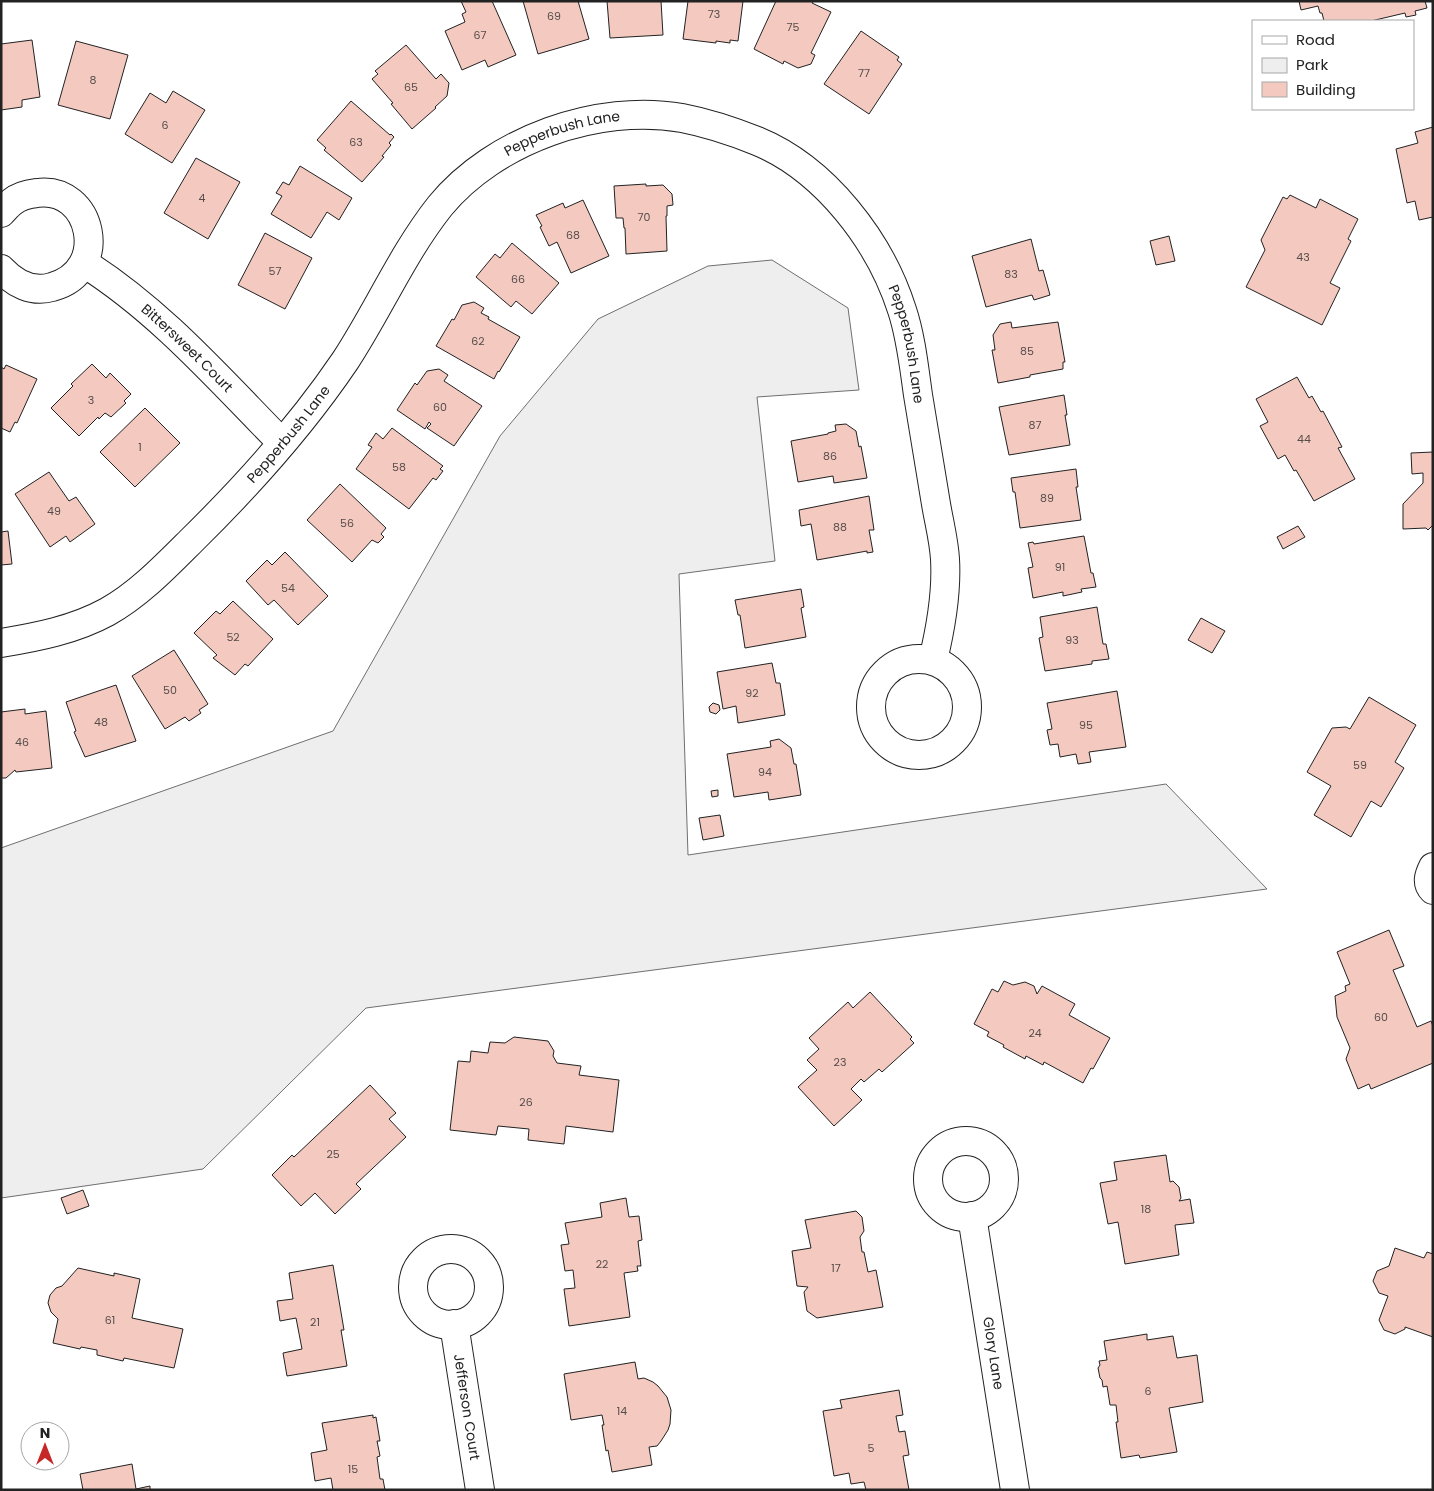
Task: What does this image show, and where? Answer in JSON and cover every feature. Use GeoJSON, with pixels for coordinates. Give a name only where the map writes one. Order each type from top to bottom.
{"type":"FeatureCollection","features":[{"type":"Feature","properties":{"kind":"street","name":"Pepperbush Lane"},"geometry":{"type":"LineString","coordinates":[[1,643],[35,637],[76,626],[109,611],[142,587],[220,512],[316,401],[345,361],[418,237],[442,204],[479,169],[508,149],[550,130],[592,120],[632,115],[678,117],[722,127],[770,146],[807,172],[840,200],[869,238],[887,273],[902,311],[912,355],[945,557],[945,598],[933,660]]}},
{"type":"Feature","properties":{"kind":"street"},"geometry":{"type":"LineString","coordinates":[[1,213],[12,202],[26,195],[41,192],[56,195],[70,202],[80,213],[87,227],[89,242],[84,263],[72,278],[61,285],[35,289],[11,279],[1,269]]}},
{"type":"Feature","properties":{"kind":"street","name":"Bittersweet Court"},"geometry":{"type":"LineString","coordinates":[[84,263],[137,300],[168,327],[282,442]]}},
{"type":"Feature","properties":{"kind":"street"},"geometry":{"type":"LineString","coordinates":[[1433,867],[1428,878],[1433,890]]}},
{"type":"Feature","properties":{"kind":"street","name":"Glory Lane"},"geometry":{"type":"LineString","coordinates":[[972,1216],[1015,1490]]}},
{"type":"Feature","properties":{"kind":"street","name":"Jefferson Court"},"geometry":{"type":"LineString","coordinates":[[454,1324],[480,1490]]}},
{"type":"Feature","properties":{"kind":"green space"},"geometry":{"type":"Polygon","coordinates":[[[772,260],[848,308],[859,390],[757,397],[775,561],[679,574],[688,855],[1166,784],[1267,889],[366,1008],[203,1169],[1,1198],[1,848],[333,731],[500,436],[598,319],[708,266],[772,260]]]}},
{"type":"Feature","properties":{"kind":"building"},"geometry":{"type":"Polygon","coordinates":[[[461,1],[492,1],[516,55],[488,67],[485,60],[462,70],[445,31],[465,22],[462,14],[466,12],[461,1]]]}},
{"type":"Feature","properties":{"kind":"building"},"geometry":{"type":"Polygon","coordinates":[[[523,1],[578,1],[589,39],[538,54],[523,1]]]}},
{"type":"Feature","properties":{"kind":"building"},"geometry":{"type":"Polygon","coordinates":[[[607,1],[661,1],[663,35],[610,38],[607,1]]]}},
{"type":"Feature","properties":{"kind":"building"},"geometry":{"type":"Polygon","coordinates":[[[688,1],[743,1],[738,41],[730,40],[730,43],[716,41],[716,43],[683,39],[688,1]]]}},
{"type":"Feature","properties":{"kind":"building"},"geometry":{"type":"Polygon","coordinates":[[[776,1],[813,1],[812,3],[831,12],[811,53],[815,55],[811,64],[798,68],[784,61],[783,64],[754,49],[776,1]]]}},
{"type":"Feature","properties":{"kind":"building"},"geometry":{"type":"Polygon","coordinates":[[[1299,1],[1425,1],[1427,8],[1415,11],[1416,15],[1406,17],[1405,13],[1375,20],[1324,20],[1318,6],[1301,10],[1299,1]]]}},
{"type":"Feature","properties":{"kind":"building"},"geometry":{"type":"Polygon","coordinates":[[[861,31],[899,57],[897,60],[902,64],[869,114],[824,84],[861,31]]]}},
{"type":"Feature","properties":{"kind":"building"},"geometry":{"type":"Polygon","coordinates":[[[32,40],[40,97],[22,100],[22,107],[1,110],[1,44],[32,40]]]}},
{"type":"Feature","properties":{"kind":"building"},"geometry":{"type":"Polygon","coordinates":[[[76,41],[128,55],[110,119],[58,105],[76,41]]]}},
{"type":"Feature","properties":{"kind":"building"},"geometry":{"type":"Polygon","coordinates":[[[406,45],[436,79],[441,74],[449,83],[447,96],[412,129],[372,79],[378,74],[375,71],[406,45]]]}},
{"type":"Feature","properties":{"kind":"building"},"geometry":{"type":"Polygon","coordinates":[[[173,91],[205,110],[172,163],[125,134],[150,93],[166,103],[173,91]]]}},
{"type":"Feature","properties":{"kind":"building"},"geometry":{"type":"Polygon","coordinates":[[[351,101],[394,137],[389,143],[391,145],[382,156],[384,157],[362,182],[324,150],[326,148],[317,140],[351,101]]]}},
{"type":"Feature","properties":{"kind":"building"},"geometry":{"type":"Polygon","coordinates":[[[1433,127],[1433,217],[1419,220],[1415,201],[1407,203],[1396,149],[1418,143],[1415,132],[1433,127]]]}},
{"type":"Feature","properties":{"kind":"building"},"geometry":{"type":"Polygon","coordinates":[[[196,158],[240,182],[208,239],[164,213],[196,158]]]}},
{"type":"Feature","properties":{"kind":"building"},"geometry":{"type":"Polygon","coordinates":[[[300,166],[352,198],[339,220],[327,212],[311,238],[271,214],[282,196],[276,193],[283,182],[289,185],[300,166]]]}},
{"type":"Feature","properties":{"kind":"building"},"geometry":{"type":"Polygon","coordinates":[[[646,184],[646,186],[663,185],[672,194],[673,205],[667,206],[666,216],[667,251],[626,254],[623,218],[616,218],[614,186],[646,184]]]}},
{"type":"Feature","properties":{"kind":"building"},"geometry":{"type":"Polygon","coordinates":[[[1290,195],[1316,208],[1320,199],[1358,219],[1348,239],[1351,241],[1330,283],[1340,288],[1322,325],[1246,287],[1265,250],[1261,240],[1283,197],[1287,199],[1290,195]]]}},
{"type":"Feature","properties":{"kind":"building"},"geometry":{"type":"Polygon","coordinates":[[[583,200],[609,256],[571,273],[557,242],[549,246],[536,215],[563,203],[565,208],[583,200]]]}},
{"type":"Feature","properties":{"kind":"building"},"geometry":{"type":"Polygon","coordinates":[[[265,233],[312,258],[285,309],[238,285],[265,233]]]}},
{"type":"Feature","properties":{"kind":"building"},"geometry":{"type":"Polygon","coordinates":[[[1169,236],[1175,261],[1156,265],[1150,241],[1169,236]]]}},
{"type":"Feature","properties":{"kind":"building"},"geometry":{"type":"Polygon","coordinates":[[[1031,239],[1039,271],[1043,270],[1050,295],[1034,300],[1032,295],[986,307],[972,256],[1031,239]]]}},
{"type":"Feature","properties":{"kind":"building"},"geometry":{"type":"Polygon","coordinates":[[[512,243],[559,283],[532,314],[516,301],[511,307],[476,277],[495,254],[500,258],[512,243]]]}},
{"type":"Feature","properties":{"kind":"building"},"geometry":{"type":"Polygon","coordinates":[[[474,302],[484,308],[481,313],[489,317],[488,319],[520,337],[494,379],[436,346],[462,305],[474,302]]]}},
{"type":"Feature","properties":{"kind":"building"},"geometry":{"type":"Polygon","coordinates":[[[1011,322],[1012,328],[1058,322],[1065,362],[1063,362],[1063,369],[998,383],[992,350],[995,350],[993,335],[1000,324],[1011,322]]]}},
{"type":"Feature","properties":{"kind":"building"},"geometry":{"type":"Polygon","coordinates":[[[92,364],[106,378],[110,373],[131,394],[124,401],[126,403],[111,417],[105,413],[99,419],[98,417],[79,436],[51,408],[73,386],[71,384],[92,364]]]}},
{"type":"Feature","properties":{"kind":"building"},"geometry":{"type":"Polygon","coordinates":[[[6,365],[37,379],[17,423],[15,422],[10,432],[1,428],[1,367],[4,369],[6,365]]]}},
{"type":"Feature","properties":{"kind":"building"},"geometry":{"type":"Polygon","coordinates":[[[439,369],[448,375],[444,381],[482,406],[454,446],[427,428],[431,424],[429,422],[425,429],[397,410],[415,383],[417,385],[427,371],[439,369]]]}},
{"type":"Feature","properties":{"kind":"building"},"geometry":{"type":"Polygon","coordinates":[[[1297,377],[1309,398],[1312,396],[1321,412],[1323,411],[1342,447],[1338,448],[1355,479],[1314,501],[1285,455],[1278,459],[1260,426],[1268,422],[1256,399],[1297,377]]]}},
{"type":"Feature","properties":{"kind":"building"},"geometry":{"type":"Polygon","coordinates":[[[1064,395],[1070,445],[1009,455],[999,407],[1064,395]]]}},
{"type":"Feature","properties":{"kind":"building"},"geometry":{"type":"Polygon","coordinates":[[[145,408],[180,443],[135,487],[100,452],[145,408]]]}},
{"type":"Feature","properties":{"kind":"building"},"geometry":{"type":"Polygon","coordinates":[[[846,424],[856,431],[867,478],[834,483],[833,476],[798,482],[791,441],[828,434],[836,431],[835,425],[846,424]]]}},
{"type":"Feature","properties":{"kind":"building"},"geometry":{"type":"Polygon","coordinates":[[[392,428],[443,466],[440,469],[443,471],[436,480],[433,478],[409,509],[356,469],[372,447],[368,445],[376,433],[383,439],[392,428]]]}},
{"type":"Feature","properties":{"kind":"building"},"geometry":{"type":"Polygon","coordinates":[[[1433,452],[1433,525],[1428,530],[1426,528],[1403,529],[1403,504],[1423,483],[1423,473],[1412,474],[1411,453],[1433,452]]]}},
{"type":"Feature","properties":{"kind":"building"},"geometry":{"type":"Polygon","coordinates":[[[1076,469],[1078,487],[1076,487],[1081,520],[1020,528],[1011,478],[1076,469]]]}},
{"type":"Feature","properties":{"kind":"building"},"geometry":{"type":"Polygon","coordinates":[[[49,472],[69,501],[76,497],[95,524],[70,542],[66,536],[50,547],[15,494],[49,472]]]}},
{"type":"Feature","properties":{"kind":"building"},"geometry":{"type":"Polygon","coordinates":[[[340,484],[386,528],[381,534],[384,537],[378,543],[372,540],[352,562],[307,520],[340,484]]]}},
{"type":"Feature","properties":{"kind":"building"},"geometry":{"type":"Polygon","coordinates":[[[869,496],[874,530],[869,530],[873,552],[867,553],[867,551],[817,560],[811,524],[801,526],[799,510],[869,496]]]}},
{"type":"Feature","properties":{"kind":"building"},"geometry":{"type":"Polygon","coordinates":[[[1298,526],[1305,537],[1283,549],[1277,537],[1298,526]]]}},
{"type":"Feature","properties":{"kind":"building"},"geometry":{"type":"Polygon","coordinates":[[[8,531],[12,564],[1,565],[1,532],[8,531]]]}},
{"type":"Feature","properties":{"kind":"building"},"geometry":{"type":"Polygon","coordinates":[[[1084,536],[1091,573],[1093,573],[1096,587],[1081,589],[1082,592],[1063,596],[1063,592],[1033,598],[1028,568],[1033,567],[1028,543],[1033,542],[1034,544],[1084,536]]]}},
{"type":"Feature","properties":{"kind":"building"},"geometry":{"type":"Polygon","coordinates":[[[285,552],[328,596],[298,625],[274,600],[268,605],[246,581],[267,560],[272,565],[285,552]]]}},
{"type":"Feature","properties":{"kind":"building"},"geometry":{"type":"Polygon","coordinates":[[[801,589],[804,607],[801,608],[806,637],[745,648],[740,615],[738,615],[735,600],[801,589]]]}},
{"type":"Feature","properties":{"kind":"building"},"geometry":{"type":"Polygon","coordinates":[[[233,601],[273,639],[248,666],[245,664],[235,675],[213,658],[217,655],[194,633],[216,611],[220,614],[233,601]]]}},
{"type":"Feature","properties":{"kind":"building"},"geometry":{"type":"Polygon","coordinates":[[[1097,607],[1103,644],[1106,644],[1109,659],[1092,661],[1092,664],[1045,671],[1039,638],[1043,637],[1040,617],[1097,607]]]}},
{"type":"Feature","properties":{"kind":"building"},"geometry":{"type":"Polygon","coordinates":[[[1201,618],[1225,631],[1212,653],[1188,640],[1201,618]]]}},
{"type":"Feature","properties":{"kind":"building"},"geometry":{"type":"Polygon","coordinates":[[[174,650],[208,704],[199,710],[201,713],[189,721],[185,717],[165,729],[132,676],[174,650]]]}},
{"type":"Feature","properties":{"kind":"building"},"geometry":{"type":"Polygon","coordinates":[[[772,663],[776,683],[780,683],[785,715],[738,723],[736,706],[723,709],[717,672],[772,663]]]}},
{"type":"Feature","properties":{"kind":"building"},"geometry":{"type":"Polygon","coordinates":[[[116,685],[136,741],[85,757],[74,732],[76,731],[66,702],[116,685]]]}},
{"type":"Feature","properties":{"kind":"building"},"geometry":{"type":"Polygon","coordinates":[[[1117,691],[1126,747],[1089,752],[1091,762],[1078,764],[1076,754],[1060,757],[1058,744],[1050,745],[1047,730],[1052,729],[1047,703],[1117,691]]]}},
{"type":"Feature","properties":{"kind":"building"},"geometry":{"type":"Polygon","coordinates":[[[1369,697],[1416,725],[1395,762],[1404,768],[1381,807],[1371,801],[1351,837],[1314,815],[1331,786],[1307,772],[1332,728],[1346,727],[1350,729],[1369,697]]]}},
{"type":"Feature","properties":{"kind":"building"},"geometry":{"type":"Polygon","coordinates":[[[713,703],[719,705],[720,710],[716,714],[710,712],[709,707],[713,703]]]}},
{"type":"Feature","properties":{"kind":"building"},"geometry":{"type":"Polygon","coordinates":[[[25,709],[25,714],[46,711],[52,768],[16,772],[15,770],[6,778],[1,778],[1,712],[25,709]]]}},
{"type":"Feature","properties":{"kind":"building"},"geometry":{"type":"Polygon","coordinates":[[[779,739],[791,748],[794,764],[796,764],[801,795],[769,800],[768,792],[734,797],[727,754],[771,747],[770,741],[779,739]]]}},
{"type":"Feature","properties":{"kind":"building"},"geometry":{"type":"Polygon","coordinates":[[[718,790],[718,796],[712,797],[711,791],[718,790]]]}},
{"type":"Feature","properties":{"kind":"building"},"geometry":{"type":"Polygon","coordinates":[[[720,815],[724,836],[703,840],[699,818],[720,815]]]}},
{"type":"Feature","properties":{"kind":"building"},"geometry":{"type":"Polygon","coordinates":[[[1389,930],[1404,966],[1393,970],[1417,1027],[1431,1021],[1433,1026],[1433,1063],[1371,1089],[1369,1084],[1358,1089],[1346,1059],[1350,1048],[1337,1017],[1335,996],[1346,991],[1345,986],[1350,984],[1337,952],[1389,930]]]}},
{"type":"Feature","properties":{"kind":"building"},"geometry":{"type":"Polygon","coordinates":[[[1004,981],[1013,985],[1025,982],[1034,986],[1037,994],[1042,986],[1075,1004],[1069,1015],[1110,1038],[1083,1083],[1044,1062],[1043,1065],[1026,1056],[1025,1059],[1003,1047],[1004,1045],[987,1036],[989,1032],[974,1024],[992,989],[998,992],[1004,981]]]}},
{"type":"Feature","properties":{"kind":"building"},"geometry":{"type":"Polygon","coordinates":[[[870,992],[912,1037],[910,1039],[914,1043],[882,1072],[879,1069],[864,1082],[861,1079],[851,1089],[862,1100],[834,1126],[798,1087],[817,1070],[807,1060],[819,1049],[809,1038],[848,1002],[853,1008],[870,992]]]}},
{"type":"Feature","properties":{"kind":"building"},"geometry":{"type":"Polygon","coordinates":[[[514,1037],[548,1041],[554,1051],[553,1056],[557,1063],[581,1066],[579,1075],[619,1080],[613,1132],[566,1126],[564,1144],[528,1140],[529,1129],[498,1126],[496,1135],[450,1130],[458,1061],[470,1062],[471,1051],[488,1053],[490,1042],[505,1043],[514,1037]]]}},
{"type":"Feature","properties":{"kind":"building"},"geometry":{"type":"Polygon","coordinates":[[[370,1085],[396,1113],[389,1119],[406,1137],[356,1184],[361,1189],[335,1214],[315,1193],[301,1206],[272,1175],[292,1155],[294,1157],[370,1085]]]}},
{"type":"Feature","properties":{"kind":"building"},"geometry":{"type":"Polygon","coordinates":[[[1166,1155],[1170,1182],[1173,1181],[1179,1187],[1181,1198],[1179,1201],[1190,1199],[1194,1223],[1175,1225],[1179,1255],[1125,1264],[1118,1222],[1108,1224],[1100,1183],[1117,1180],[1114,1162],[1166,1155]]]}},
{"type":"Feature","properties":{"kind":"building"},"geometry":{"type":"Polygon","coordinates":[[[83,1190],[89,1206],[67,1214],[61,1198],[83,1190]]]}},
{"type":"Feature","properties":{"kind":"building"},"geometry":{"type":"Polygon","coordinates":[[[626,1198],[629,1217],[639,1216],[642,1240],[638,1241],[641,1266],[637,1266],[638,1271],[624,1273],[630,1317],[569,1326],[564,1289],[575,1288],[573,1270],[565,1271],[561,1245],[569,1244],[565,1223],[602,1217],[600,1203],[626,1198]]]}},
{"type":"Feature","properties":{"kind":"building"},"geometry":{"type":"Polygon","coordinates":[[[856,1211],[862,1217],[864,1231],[860,1237],[862,1252],[864,1252],[868,1272],[876,1270],[883,1307],[817,1318],[807,1311],[804,1292],[808,1287],[797,1286],[792,1251],[811,1248],[805,1220],[856,1211]]]}},
{"type":"Feature","properties":{"kind":"building"},"geometry":{"type":"Polygon","coordinates":[[[1395,1248],[1424,1258],[1427,1252],[1433,1254],[1433,1337],[1405,1327],[1405,1329],[1395,1334],[1384,1330],[1379,1320],[1388,1296],[1379,1293],[1373,1281],[1377,1271],[1389,1266],[1395,1248]]]}},
{"type":"Feature","properties":{"kind":"building"},"geometry":{"type":"Polygon","coordinates":[[[333,1265],[344,1330],[341,1330],[347,1366],[287,1376],[283,1353],[302,1349],[296,1318],[280,1321],[277,1301],[293,1299],[289,1273],[333,1265]]]}},
{"type":"Feature","properties":{"kind":"building"},"geometry":{"type":"Polygon","coordinates":[[[78,1268],[114,1276],[114,1273],[140,1279],[132,1318],[183,1329],[174,1368],[124,1358],[123,1361],[97,1355],[97,1350],[81,1347],[80,1349],[53,1343],[58,1319],[51,1312],[48,1303],[50,1295],[56,1288],[62,1286],[78,1268]]]}},
{"type":"Feature","properties":{"kind":"building"},"geometry":{"type":"Polygon","coordinates":[[[1147,1334],[1147,1340],[1173,1336],[1177,1358],[1197,1355],[1203,1402],[1169,1408],[1177,1452],[1140,1458],[1139,1455],[1121,1458],[1116,1422],[1118,1422],[1116,1405],[1110,1405],[1107,1386],[1103,1387],[1098,1368],[1100,1365],[1099,1361],[1107,1360],[1104,1341],[1147,1334]]]}},
{"type":"Feature","properties":{"kind":"building"},"geometry":{"type":"Polygon","coordinates":[[[635,1362],[638,1379],[644,1378],[653,1382],[667,1397],[671,1410],[670,1424],[657,1446],[649,1447],[652,1465],[612,1472],[608,1450],[606,1451],[602,1415],[571,1420],[564,1374],[635,1362]]]}},
{"type":"Feature","properties":{"kind":"building"},"geometry":{"type":"Polygon","coordinates":[[[899,1390],[903,1415],[896,1416],[899,1432],[905,1431],[909,1455],[903,1456],[909,1490],[866,1490],[864,1482],[851,1484],[849,1473],[834,1476],[823,1411],[842,1408],[840,1400],[899,1390]]]}},
{"type":"Feature","properties":{"kind":"building"},"geometry":{"type":"Polygon","coordinates":[[[373,1415],[373,1418],[376,1417],[380,1441],[377,1441],[380,1456],[377,1457],[380,1479],[383,1479],[385,1490],[333,1490],[331,1478],[315,1481],[311,1453],[327,1450],[322,1423],[373,1415]]]}},
{"type":"Feature","properties":{"kind":"building"},"geometry":{"type":"Polygon","coordinates":[[[132,1464],[136,1489],[150,1486],[150,1490],[83,1490],[80,1474],[132,1464]]]}}]}
